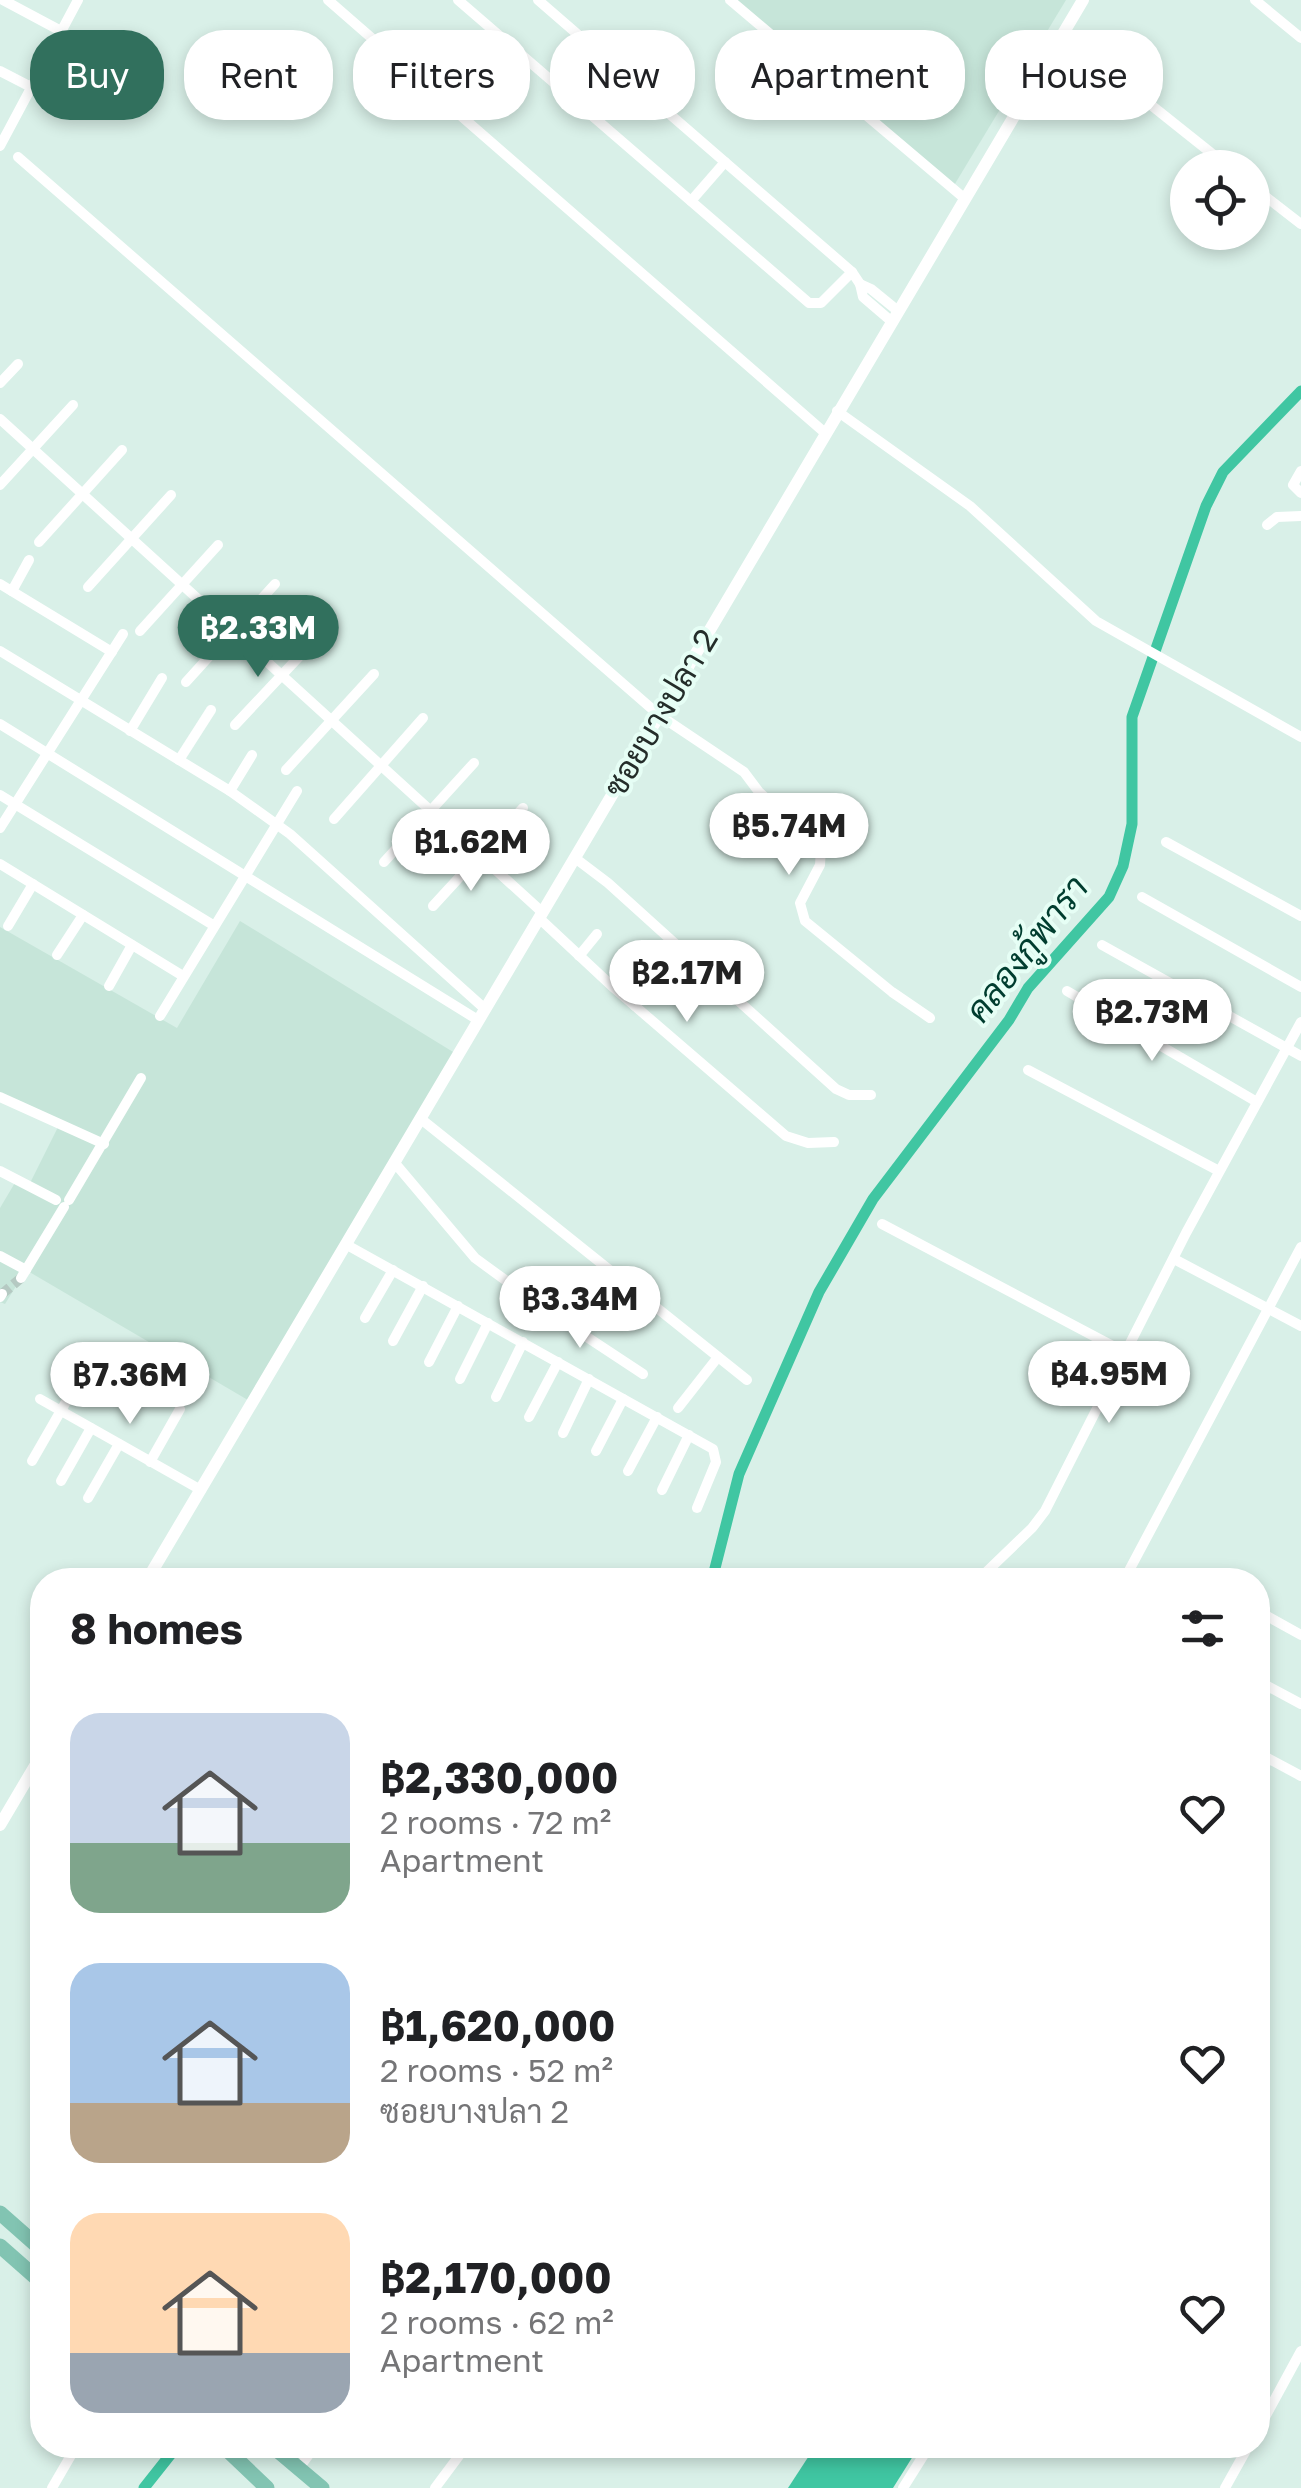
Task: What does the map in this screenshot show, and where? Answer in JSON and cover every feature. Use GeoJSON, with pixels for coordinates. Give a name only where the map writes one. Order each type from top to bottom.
{"type":"FeatureCollection","features":[{"type":"Feature","properties":{"kind":"main road"},"geometry":{"type":"LineString","coordinates":[[0,2213],[30,2239]]}},
{"type":"Feature","properties":{"kind":"main road"},"geometry":{"type":"LineString","coordinates":[[0,2246],[30,2273]]}},
{"type":"Feature","properties":{"kind":"main road"},"geometry":{"type":"LineString","coordinates":[[236,2458],[266,2487]]}},
{"type":"Feature","properties":{"kind":"main road"},"geometry":{"type":"LineString","coordinates":[[286,2458],[322,2488]]}},
{"type":"Feature","properties":{"kind":"street"},"geometry":{"type":"LineString","coordinates":[[3,0],[59,30]]}},
{"type":"Feature","properties":{"kind":"street"},"geometry":{"type":"LineString","coordinates":[[62,30],[78,0]]}},
{"type":"Feature","properties":{"kind":"street"},"geometry":{"type":"LineString","coordinates":[[328,0],[824,432]]}},
{"type":"Feature","properties":{"kind":"street"},"geometry":{"type":"LineString","coordinates":[[458,0],[550,78]]}},
{"type":"Feature","properties":{"kind":"street"},"geometry":{"type":"LineString","coordinates":[[538,0],[573,30]]}},
{"type":"Feature","properties":{"kind":"street"},"geometry":{"type":"LineString","coordinates":[[730,0],[964,198]]}},
{"type":"Feature","properties":{"kind":"street","name":"ซอยบางปลา 2"},"geometry":{"type":"LineString","coordinates":[[1064,30],[1083,0]]}},
{"type":"Feature","properties":{"kind":"street"},"geometry":{"type":"LineString","coordinates":[[1255,0],[1301,38]]}},
{"type":"Feature","properties":{"kind":"street"},"geometry":{"type":"LineString","coordinates":[[0,71],[30,86]]}},
{"type":"Feature","properties":{"kind":"street"},"geometry":{"type":"LineString","coordinates":[[0,145],[30,89]]}},
{"type":"Feature","properties":{"kind":"street"},"geometry":{"type":"LineString","coordinates":[[1163,115],[1207,150]]}},
{"type":"Feature","properties":{"kind":"street"},"geometry":{"type":"LineString","coordinates":[[598,120],[809,303],[821,303],[852,272]]}},
{"type":"Feature","properties":{"kind":"street"},"geometry":{"type":"LineString","coordinates":[[677,120],[852,272],[863,297],[894,316]]}},
{"type":"Feature","properties":{"kind":"street","name":"ซอยบางปลา 2"},"geometry":{"type":"LineString","coordinates":[[154,1568],[1011,120]]}},
{"type":"Feature","properties":{"kind":"street"},"geometry":{"type":"LineString","coordinates":[[18,156],[659,715],[744,772],[759,792],[817,843],[822,859],[802,897],[802,917],[892,992],[930,1018]]}},
{"type":"Feature","properties":{"kind":"street"},"geometry":{"type":"LineString","coordinates":[[691,201],[726,162]]}},
{"type":"Feature","properties":{"kind":"street"},"geometry":{"type":"LineString","coordinates":[[1270,200],[1301,224]]}},
{"type":"Feature","properties":{"kind":"street"},"geometry":{"type":"LineString","coordinates":[[0,384],[18,364]]}},
{"type":"Feature","properties":{"kind":"street"},"geometry":{"type":"LineString","coordinates":[[0,485],[73,405]]}},
{"type":"Feature","properties":{"kind":"street"},"geometry":{"type":"LineString","coordinates":[[836,412],[970,506],[1096,621],[1301,737]]}},
{"type":"Feature","properties":{"kind":"street"},"geometry":{"type":"LineString","coordinates":[[0,419],[480,855],[579,956],[635,1006],[786,1136],[808,1143],[834,1142]]}},
{"type":"Feature","properties":{"kind":"street"},"geometry":{"type":"LineString","coordinates":[[39,542],[122,450]]}},
{"type":"Feature","properties":{"kind":"street"},"geometry":{"type":"LineString","coordinates":[[1301,472],[1293,485],[1301,493]]}},
{"type":"Feature","properties":{"kind":"street"},"geometry":{"type":"LineString","coordinates":[[88,587],[171,495]]}},
{"type":"Feature","properties":{"kind":"street"},"geometry":{"type":"LineString","coordinates":[[1267,525],[1277,518],[1301,516]]}},
{"type":"Feature","properties":{"kind":"street"},"geometry":{"type":"LineString","coordinates":[[140,632],[218,545]]}},
{"type":"Feature","properties":{"kind":"street"},"geometry":{"type":"LineString","coordinates":[[12,591],[29,560]]}},
{"type":"Feature","properties":{"kind":"street"},"geometry":{"type":"LineString","coordinates":[[0,584],[112,652]]}},
{"type":"Feature","properties":{"kind":"street"},"geometry":{"type":"LineString","coordinates":[[186,682],[276,584]]}},
{"type":"Feature","properties":{"kind":"street"},"geometry":{"type":"LineString","coordinates":[[235,725],[324,629]]}},
{"type":"Feature","properties":{"kind":"street"},"geometry":{"type":"LineString","coordinates":[[0,828],[123,634]]}},
{"type":"Feature","properties":{"kind":"street"},"geometry":{"type":"LineString","coordinates":[[0,651],[230,791],[277,825],[458,985],[481,1014]]}},
{"type":"Feature","properties":{"kind":"street"},"geometry":{"type":"LineString","coordinates":[[286,770],[374,674]]}},
{"type":"Feature","properties":{"kind":"street"},"geometry":{"type":"LineString","coordinates":[[130,730],[162,678]]}},
{"type":"Feature","properties":{"kind":"street"},"geometry":{"type":"LineString","coordinates":[[179,760],[211,710]]}},
{"type":"Feature","properties":{"kind":"street"},"geometry":{"type":"LineString","coordinates":[[334,818],[424,718]]}},
{"type":"Feature","properties":{"kind":"street"},"geometry":{"type":"LineString","coordinates":[[0,724],[448,1002],[481,1014]]}},
{"type":"Feature","properties":{"kind":"street"},"geometry":{"type":"LineString","coordinates":[[230,791],[252,755]]}},
{"type":"Feature","properties":{"kind":"street"},"geometry":{"type":"LineString","coordinates":[[384,862],[474,763]]}},
{"type":"Feature","properties":{"kind":"street"},"geometry":{"type":"LineString","coordinates":[[160,1016],[297,791]]}},
{"type":"Feature","properties":{"kind":"street"},"geometry":{"type":"LineString","coordinates":[[0,796],[213,925]]}},
{"type":"Feature","properties":{"kind":"street"},"geometry":{"type":"LineString","coordinates":[[433,906],[523,808]]}},
{"type":"Feature","properties":{"kind":"street"},"geometry":{"type":"LineString","coordinates":[[1166,842],[1301,916]]}},
{"type":"Feature","properties":{"kind":"street"},"geometry":{"type":"LineString","coordinates":[[575,858],[608,883],[836,1089],[850,1096],[871,1095]]}},
{"type":"Feature","properties":{"kind":"street"},"geometry":{"type":"LineString","coordinates":[[0,864],[183,976]]}},
{"type":"Feature","properties":{"kind":"street"},"geometry":{"type":"LineString","coordinates":[[8,926],[33,884]]}},
{"type":"Feature","properties":{"kind":"street"},"geometry":{"type":"LineString","coordinates":[[1142,897],[1301,987]]}},
{"type":"Feature","properties":{"kind":"street"},"geometry":{"type":"LineString","coordinates":[[57,955],[83,915]]}},
{"type":"Feature","properties":{"kind":"street"},"geometry":{"type":"LineString","coordinates":[[579,956],[597,934]]}},
{"type":"Feature","properties":{"kind":"street"},"geometry":{"type":"LineString","coordinates":[[109,986],[132,945]]}},
{"type":"Feature","properties":{"kind":"street"},"geometry":{"type":"LineString","coordinates":[[1102,945],[1301,1056]]}},
{"type":"Feature","properties":{"kind":"street"},"geometry":{"type":"LineString","coordinates":[[635,1006],[660,974]]}},
{"type":"Feature","properties":{"kind":"street"},"geometry":{"type":"LineString","coordinates":[[448,1002],[458,985]]}},
{"type":"Feature","properties":{"kind":"street"},"geometry":{"type":"LineString","coordinates":[[1067,991],[1257,1102]]}},
{"type":"Feature","properties":{"kind":"street"},"geometry":{"type":"LineString","coordinates":[[990,1568],[1044,1511],[1219,1171],[1301,1022]]}},
{"type":"Feature","properties":{"kind":"street"},"geometry":{"type":"LineString","coordinates":[[1028,1070],[1219,1171]]}},
{"type":"Feature","properties":{"kind":"street"},"geometry":{"type":"LineString","coordinates":[[0,1256],[24,1274],[63,1202],[104,1144],[141,1078]]}},
{"type":"Feature","properties":{"kind":"street"},"geometry":{"type":"LineString","coordinates":[[0,1097],[104,1144]]}},
{"type":"Feature","properties":{"kind":"street"},"geometry":{"type":"LineString","coordinates":[[420,1119],[747,1380]]}},
{"type":"Feature","properties":{"kind":"street"},"geometry":{"type":"LineString","coordinates":[[394,1162],[475,1258],[643,1374]]}},
{"type":"Feature","properties":{"kind":"street"},"geometry":{"type":"LineString","coordinates":[[0,1171],[63,1202]]}},
{"type":"Feature","properties":{"kind":"street"},"geometry":{"type":"LineString","coordinates":[[882,1224],[1124,1352]]}},
{"type":"Feature","properties":{"kind":"street"},"geometry":{"type":"LineString","coordinates":[[347,1244],[713,1448],[714,1469],[697,1508]]}},
{"type":"Feature","properties":{"kind":"street"},"geometry":{"type":"LineString","coordinates":[[1130,1568],[1301,1247]]}},
{"type":"Feature","properties":{"kind":"street"},"geometry":{"type":"LineString","coordinates":[[1174,1259],[1301,1326]]}},
{"type":"Feature","properties":{"kind":"street"},"geometry":{"type":"LineString","coordinates":[[365,1318],[392,1270]]}},
{"type":"Feature","properties":{"kind":"street"},"geometry":{"type":"LineString","coordinates":[[393,1341],[423,1286]]}},
{"type":"Feature","properties":{"kind":"street"},"geometry":{"type":"LineString","coordinates":[[429,1362],[458,1306]]}},
{"type":"Feature","properties":{"kind":"street"},"geometry":{"type":"LineString","coordinates":[[460,1379],[488,1323]]}},
{"type":"Feature","properties":{"kind":"street"},"geometry":{"type":"LineString","coordinates":[[496,1396],[523,1342]]}},
{"type":"Feature","properties":{"kind":"street"},"geometry":{"type":"LineString","coordinates":[[678,1408],[718,1358]]}},
{"type":"Feature","properties":{"kind":"street"},"geometry":{"type":"LineString","coordinates":[[32,1461],[90,1360]]}},
{"type":"Feature","properties":{"kind":"street"},"geometry":{"type":"LineString","coordinates":[[529,1417],[558,1362]]}},
{"type":"Feature","properties":{"kind":"street"},"geometry":{"type":"LineString","coordinates":[[563,1433],[589,1379]]}},
{"type":"Feature","properties":{"kind":"street"},"geometry":{"type":"LineString","coordinates":[[596,1451],[623,1398]]}},
{"type":"Feature","properties":{"kind":"street"},"geometry":{"type":"LineString","coordinates":[[40,1399],[201,1490]]}},
{"type":"Feature","properties":{"kind":"street"},"geometry":{"type":"LineString","coordinates":[[150,1462],[180,1409]]}},
{"type":"Feature","properties":{"kind":"street"},"geometry":{"type":"LineString","coordinates":[[628,1471],[657,1418]]}},
{"type":"Feature","properties":{"kind":"street"},"geometry":{"type":"LineString","coordinates":[[61,1481],[91,1428]]}},
{"type":"Feature","properties":{"kind":"street"},"geometry":{"type":"LineString","coordinates":[[662,1490],[689,1435]]}},
{"type":"Feature","properties":{"kind":"street"},"geometry":{"type":"LineString","coordinates":[[88,1498],[120,1444]]}},
{"type":"Feature","properties":{"kind":"street"},"geometry":{"type":"LineString","coordinates":[[1270,1617],[1301,1634]]}},
{"type":"Feature","properties":{"kind":"street"},"geometry":{"type":"LineString","coordinates":[[1270,1687],[1301,1704]]}},
{"type":"Feature","properties":{"kind":"street"},"geometry":{"type":"LineString","coordinates":[[1270,1760],[1301,1776]]}},
{"type":"Feature","properties":{"kind":"street"},"geometry":{"type":"LineString","coordinates":[[0,1825],[30,1774]]}},
{"type":"Feature","properties":{"kind":"street"},"geometry":{"type":"LineString","coordinates":[[1270,2408],[1301,2351]]}},
{"type":"Feature","properties":{"kind":"street"},"geometry":{"type":"LineString","coordinates":[[52,2488],[69,2458]]}},
{"type":"Feature","properties":{"kind":"street"},"geometry":{"type":"LineString","coordinates":[[293,2464],[300,2458]]}},
{"type":"Feature","properties":{"kind":"street"},"geometry":{"type":"LineString","coordinates":[[435,2488],[457,2458]]}},
{"type":"Feature","properties":{"kind":"street"},"geometry":{"type":"LineString","coordinates":[[902,2488],[922,2458]]}},
{"type":"Feature","properties":{"kind":"street"},"geometry":{"type":"LineString","coordinates":[[1225,2488],[1242,2458]]}},
{"type":"Feature","properties":{"kind":"shaded area"},"geometry":{"type":"Polygon","coordinates":[[[726,0],[1066,0],[1048,30],[985,30],[985,120],[994,120],[950,192],[866,120],[965,120],[965,30],[761,30],[726,0]]]}},
{"type":"Feature","properties":{"kind":"shaded area"},"geometry":{"type":"Polygon","coordinates":[[[240,921],[458,1055],[253,1403],[26,1270],[5,1304],[0,1302],[0,1208],[16,1181],[28,1187],[59,1125],[0,1096],[0,927],[177,1028],[240,921]]]}},
{"type":"Feature","properties":{"kind":"shaded area"},"geometry":{"type":"Polygon","coordinates":[[[808,2458],[912,2458],[893,2488],[788,2488],[808,2458]]]}},
{"type":"Feature","properties":{"kind":"waterway","name":"คลองกู้พารา"},"geometry":{"type":"LineString","coordinates":[[715,1568],[739,1474],[819,1292],[873,1199],[1009,1020],[1028,988],[1109,897],[1123,866],[1132,824],[1132,717],[1206,506],[1223,472],[1301,391]]}},
{"type":"Feature","properties":{"kind":"waterway","name":"คลองกู้พารา"},"geometry":{"type":"LineString","coordinates":[[144,2488],[168,2458]]}},
{"type":"Feature","properties":{"kind":"tunnel"},"geometry":{"type":"LineString","coordinates":[[2,1294],[21,1278]]}}]}
